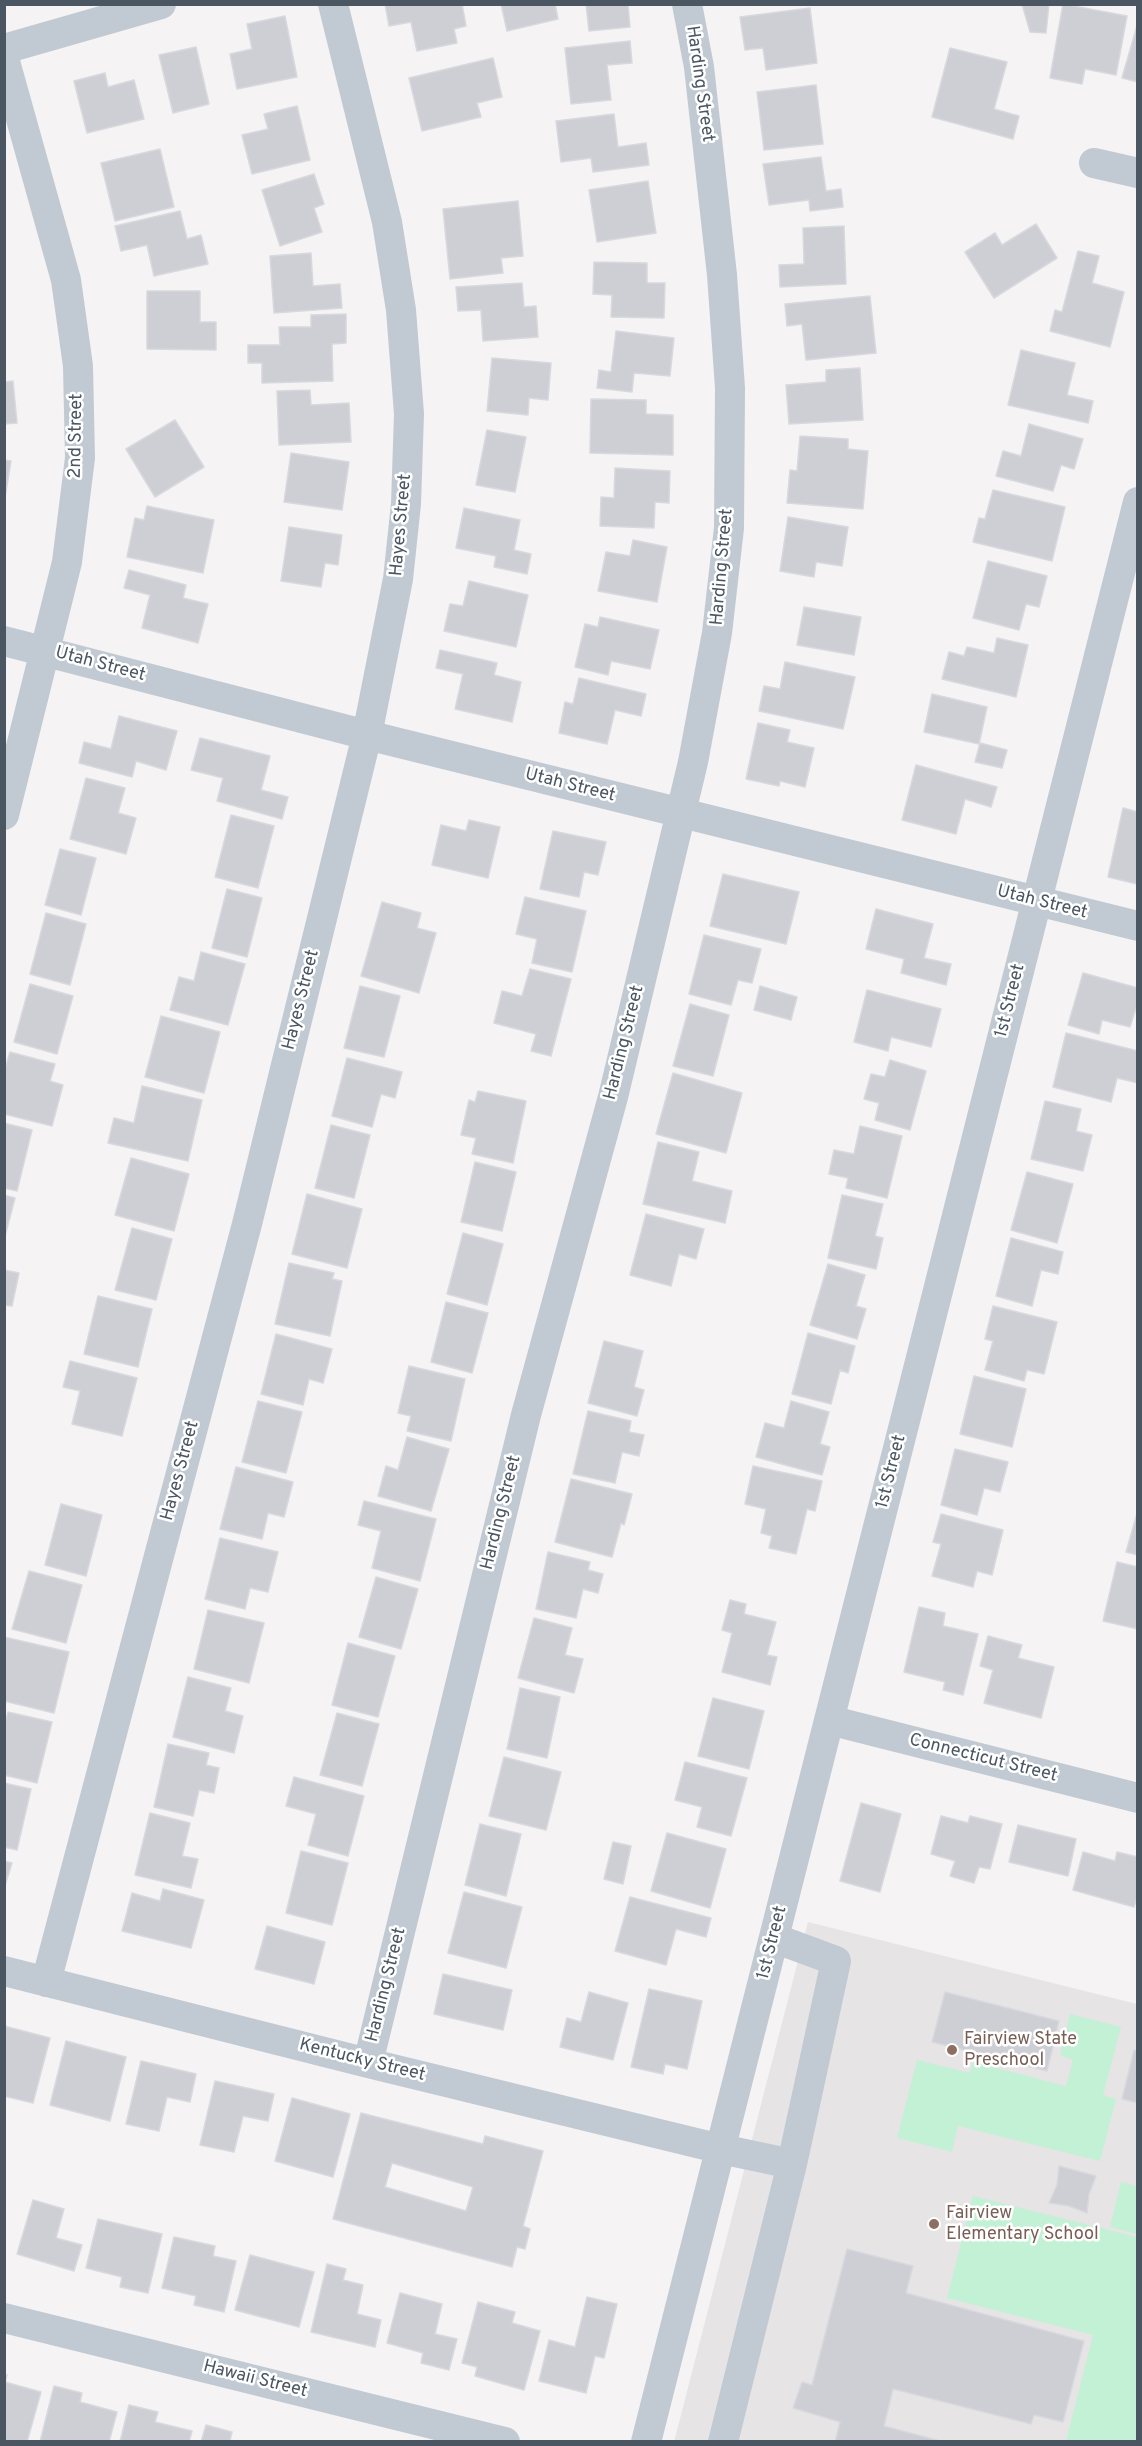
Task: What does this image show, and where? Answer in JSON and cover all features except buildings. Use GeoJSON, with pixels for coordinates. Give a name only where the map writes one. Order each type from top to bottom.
{"type":"FeatureCollection","features":[{"type":"Feature","properties":{"kind":"street"},"geometry":{"type":"LineString","coordinates":[[4,49],[161,4]]}},
{"type":"Feature","properties":{"kind":"street","name":"Hayes Street"},"geometry":{"type":"LineString","coordinates":[[46,1982],[247,1224],[367,735],[398,579],[406,504],[409,414],[401,310],[387,222],[333,4]]}},
{"type":"Feature","properties":{"kind":"street","name":"Harding Street"},"geometry":{"type":"LineString","coordinates":[[368,2063],[526,1415],[613,1097],[693,762],[717,633],[729,528],[730,400],[722,274],[699,67],[687,4]]}},
{"type":"Feature","properties":{"kind":"street","name":"2nd Street"},"geometry":{"type":"LineString","coordinates":[[4,58],[66,280],[78,366],[80,458],[67,562],[4,815]]}},
{"type":"Feature","properties":{"kind":"street"},"geometry":{"type":"LineString","coordinates":[[1094,163],[1137,173]]}},
{"type":"Feature","properties":{"kind":"street","name":"1st Street"},"geometry":{"type":"LineString","coordinates":[[646,2442],[1137,502]]}},
{"type":"Feature","properties":{"kind":"street","name":"Utah Street"},"geometry":{"type":"LineString","coordinates":[[4,641],[46,650],[367,735],[1137,927]]}},
{"type":"Feature","properties":{"kind":"street","name":"Connecticut Street"},"geometry":{"type":"LineString","coordinates":[[829,1720],[1137,1798]]}},
{"type":"Feature","properties":{"kind":"street"},"geometry":{"type":"LineString","coordinates":[[723,2442],[792,2164],[837,1961],[774,1938]]}},
{"type":"Feature","properties":{"kind":"street","name":"Kentucky Street"},"geometry":{"type":"LineString","coordinates":[[4,1971],[368,2063],[721,2149],[792,2164]]}},
{"type":"Feature","properties":{"kind":"street","name":"Hawaii Street"},"geometry":{"type":"LineString","coordinates":[[4,2318],[505,2442]]}},
{"type":"Feature","properties":{"kind":"shaded area","name":"Fairview Elementary School"},"geometry":{"type":"Polygon","coordinates":[[[808,1922],[1137,2004],[1137,2441],[674,2442],[808,1922]]]}},
{"type":"Feature","properties":{"kind":"green space"},"geometry":{"type":"Polygon","coordinates":[[[1070,2014],[1121,2027],[1103,2095],[1116,2099],[1100,2161],[958,2126],[952,2152],[897,2138],[917,2060],[970,2073],[973,2062],[1066,2086],[1073,2060],[1060,2055],[1070,2014]]]}},
{"type":"Feature","properties":{"kind":"green space"},"geometry":{"type":"Polygon","coordinates":[[[1121,2182],[1137,2186],[1137,2234],[1110,2227],[1121,2182]]]}},
{"type":"Feature","properties":{"kind":"green space"},"geometry":{"type":"Polygon","coordinates":[[[973,2196],[1137,2237],[1137,2441],[1066,2441],[1093,2335],[947,2298],[973,2196]]]}},
{"type":"Feature","properties":{"kind":"place","name":"Fairview State Preschool"},"geometry":{"type":"Point","coordinates":[952,2050]}},
{"type":"Feature","properties":{"kind":"place","name":"Fairview Elementary School"},"geometry":{"type":"Point","coordinates":[934,2224]}}]}
